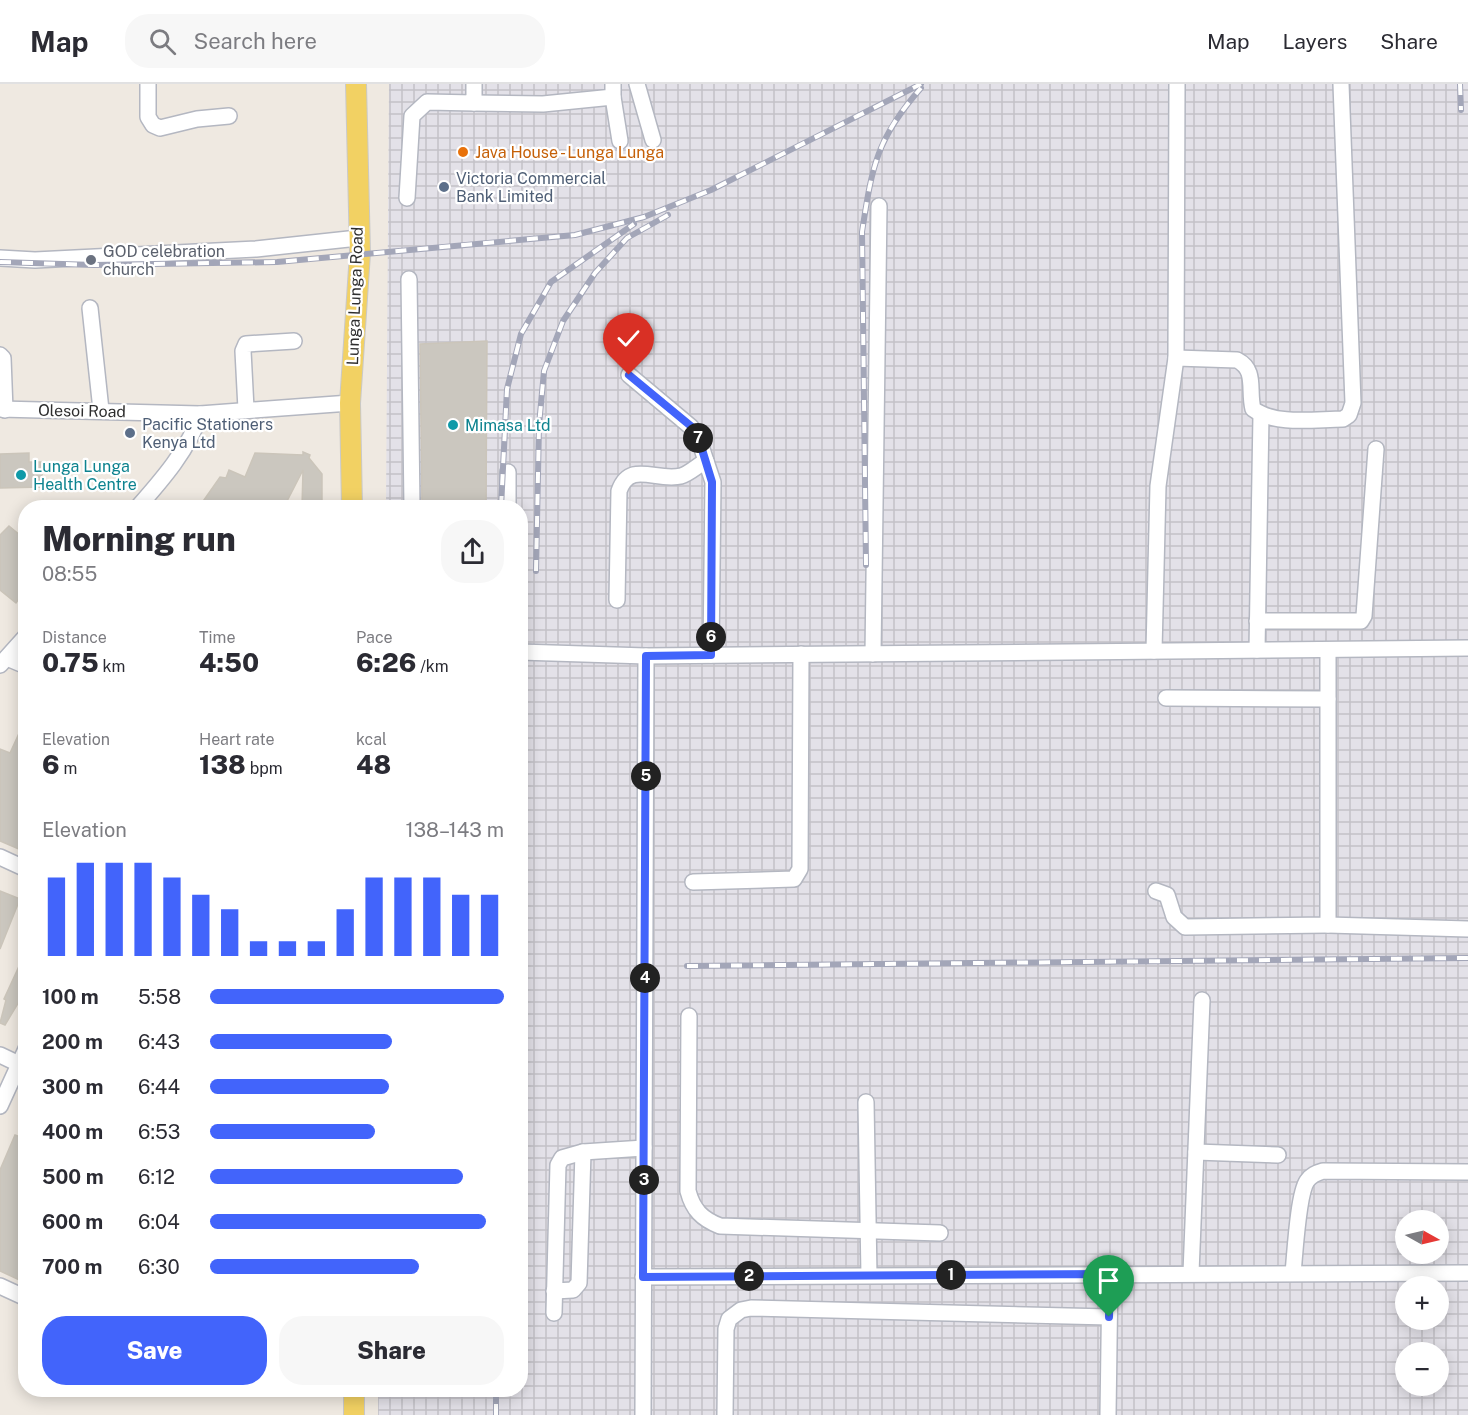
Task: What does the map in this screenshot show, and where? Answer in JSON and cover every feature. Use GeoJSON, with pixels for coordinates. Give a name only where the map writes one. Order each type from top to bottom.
{"type":"FeatureCollection","features":[{"type":"Feature","properties":{"kind":"main road","name":"Lunga Lunga Road"},"geometry":{"type":"LineString","coordinates":[[352,500],[350,403],[360,253],[356,84]]}},
{"type":"Feature","properties":{"kind":"main road"},"geometry":{"type":"LineString","coordinates":[[354,1397],[354,1415]]}},
{"type":"Feature","properties":{"kind":"street"},"geometry":{"type":"LineString","coordinates":[[148,84],[148,117],[153,125],[160,128],[197,119],[229,116]]}},
{"type":"Feature","properties":{"kind":"street"},"geometry":{"type":"LineString","coordinates":[[474,84],[474,103]]}},
{"type":"Feature","properties":{"kind":"street"},"geometry":{"type":"LineString","coordinates":[[637,84],[653,140]]}},
{"type":"Feature","properties":{"kind":"street"},"geometry":{"type":"LineString","coordinates":[[1154,651],[1158,486],[1176,358],[1177,84]]}},
{"type":"Feature","properties":{"kind":"street"},"geometry":{"type":"LineString","coordinates":[[1176,358],[1237,360],[1243,363],[1250,374],[1253,408],[1261,415],[1277,418],[1343,419],[1349,415],[1353,403],[1341,84]]}},
{"type":"Feature","properties":{"kind":"street"},"geometry":{"type":"LineString","coordinates":[[407,198],[412,116],[427,102],[543,104],[613,91],[620,141]]}},
{"type":"Feature","properties":{"kind":"street"},"geometry":{"type":"LineString","coordinates":[[873,654],[879,206]]}},
{"type":"Feature","properties":{"kind":"street"},"geometry":{"type":"LineString","coordinates":[[0,258],[35,260],[256,249],[358,238]]}},
{"type":"Feature","properties":{"kind":"street"},"geometry":{"type":"LineString","coordinates":[[410,279],[412,500]]}},
{"type":"Feature","properties":{"kind":"street"},"geometry":{"type":"LineString","coordinates":[[90,308],[101,410]]}},
{"type":"Feature","properties":{"kind":"street"},"geometry":{"type":"LineString","coordinates":[[246,409],[243,351],[246,344],[294,341]]}},
{"type":"Feature","properties":{"kind":"street"},"geometry":{"type":"LineString","coordinates":[[0,355],[3,358],[2,410]]}},
{"type":"Feature","properties":{"kind":"street"},"geometry":{"type":"LineString","coordinates":[[629,375],[692,427],[706,461],[712,482],[711,655]]}},
{"type":"Feature","properties":{"kind":"street","name":"Olesoi Road"},"geometry":{"type":"LineString","coordinates":[[2,410],[101,410],[200,414],[350,403]]}},
{"type":"Feature","properties":{"kind":"street"},"geometry":{"type":"LineString","coordinates":[[147,500],[193,431],[200,414]]}},
{"type":"Feature","properties":{"kind":"street"},"geometry":{"type":"LineString","coordinates":[[1257,650],[1261,415]]}},
{"type":"Feature","properties":{"kind":"street"},"geometry":{"type":"LineString","coordinates":[[1257,621],[1361,621],[1364,616],[1376,449]]}},
{"type":"Feature","properties":{"kind":"street"},"geometry":{"type":"LineString","coordinates":[[617,600],[619,491],[623,480],[631,474],[682,476],[706,461]]}},
{"type":"Feature","properties":{"kind":"street"},"geometry":{"type":"LineString","coordinates":[[508,472],[508,500]]}},
{"type":"Feature","properties":{"kind":"street"},"geometry":{"type":"LineString","coordinates":[[3,661],[18,645]]}},
{"type":"Feature","properties":{"kind":"street"},"geometry":{"type":"LineString","coordinates":[[528,652],[646,656],[1468,648]]}},
{"type":"Feature","properties":{"kind":"street"},"geometry":{"type":"LineString","coordinates":[[1328,650],[1328,925]]}},
{"type":"Feature","properties":{"kind":"street"},"geometry":{"type":"LineString","coordinates":[[693,882],[795,879],[800,869],[801,654]]}},
{"type":"Feature","properties":{"kind":"street"},"geometry":{"type":"LineString","coordinates":[[643,1415],[646,656]]}},
{"type":"Feature","properties":{"kind":"street"},"geometry":{"type":"LineString","coordinates":[[3,661],[18,664]]}},
{"type":"Feature","properties":{"kind":"street"},"geometry":{"type":"LineString","coordinates":[[1166,698],[1328,699]]}},
{"type":"Feature","properties":{"kind":"street"},"geometry":{"type":"LineString","coordinates":[[0,857],[18,865]]}},
{"type":"Feature","properties":{"kind":"street"},"geometry":{"type":"LineString","coordinates":[[1156,891],[1167,895],[1174,917],[1185,927],[1328,925],[1468,930]]}},
{"type":"Feature","properties":{"kind":"street"},"geometry":{"type":"LineString","coordinates":[[1191,1273],[1202,1000]]}},
{"type":"Feature","properties":{"kind":"street"},"geometry":{"type":"LineString","coordinates":[[689,1016],[688,1191],[692,1204],[705,1220],[720,1226],[940,1233]]}},
{"type":"Feature","properties":{"kind":"street"},"geometry":{"type":"LineString","coordinates":[[0,1055],[18,1064]]}},
{"type":"Feature","properties":{"kind":"street"},"geometry":{"type":"LineString","coordinates":[[0,1106],[18,1066]]}},
{"type":"Feature","properties":{"kind":"street"},"geometry":{"type":"LineString","coordinates":[[866,1102],[869,1275]]}},
{"type":"Feature","properties":{"kind":"street"},"geometry":{"type":"LineString","coordinates":[[554,1312],[558,1166],[562,1158],[568,1154],[584,1152],[644,1148]]}},
{"type":"Feature","properties":{"kind":"street"},"geometry":{"type":"LineString","coordinates":[[554,1291],[573,1290],[579,1283],[584,1152]]}},
{"type":"Feature","properties":{"kind":"street"},"geometry":{"type":"LineString","coordinates":[[1196,1152],[1278,1155]]}},
{"type":"Feature","properties":{"kind":"street"},"geometry":{"type":"LineString","coordinates":[[1293,1273],[1302,1195],[1305,1182],[1313,1175],[1323,1171],[1468,1172]]}},
{"type":"Feature","properties":{"kind":"street"},"geometry":{"type":"LineString","coordinates":[[643,1277],[1468,1273]]}},
{"type":"Feature","properties":{"kind":"street"},"geometry":{"type":"LineString","coordinates":[[1108,1415],[1110,1274]]}},
{"type":"Feature","properties":{"kind":"street"},"geometry":{"type":"LineString","coordinates":[[0,1286],[18,1294]]}},
{"type":"Feature","properties":{"kind":"street"},"geometry":{"type":"LineString","coordinates":[[725,1415],[726,1329],[729,1319],[741,1310],[751,1308],[1109,1317]]}},
{"type":"Feature","properties":{"kind":"shaded area"},"geometry":{"type":"Polygon","coordinates":[[[389,84],[1468,84],[1468,1415],[378,1415],[378,1397],[528,1397],[528,500],[386,500],[389,84]]]}},
{"type":"Feature","properties":{"kind":"building","name":"Mimasa Ltd"},"geometry":{"type":"Polygon","coordinates":[[[487,341],[486,500],[422,500],[420,344],[487,341]]]}},
{"type":"Feature","properties":{"kind":"building"},"geometry":{"type":"Polygon","coordinates":[[[303,452],[310,455],[309,458],[322,474],[322,500],[302,500],[303,470],[288,500],[204,500],[220,477],[226,478],[229,470],[245,477],[255,453],[303,455],[303,452]]]}},
{"type":"Feature","properties":{"kind":"building","name":"Lunga Lunga Health Centre"},"geometry":{"type":"Polygon","coordinates":[[[29,453],[29,462],[42,462],[42,487],[0,488],[0,454],[29,453]]]}},
{"type":"Feature","properties":{"kind":"building"},"geometry":{"type":"Polygon","coordinates":[[[9,526],[18,533],[18,600],[16,603],[0,590],[0,535],[9,526]]]}},
{"type":"Feature","properties":{"kind":"building"},"geometry":{"type":"Polygon","coordinates":[[[18,736],[18,849],[0,841],[0,749],[10,753],[18,736]]]}},
{"type":"Feature","properties":{"kind":"building"},"geometry":{"type":"Polygon","coordinates":[[[0,891],[18,898],[18,904],[0,949],[0,891]]]}},
{"type":"Feature","properties":{"kind":"building"},"geometry":{"type":"Polygon","coordinates":[[[18,968],[18,1003],[5,1025],[0,1023],[6,1000],[4,999],[18,968]]]}},
{"type":"Feature","properties":{"kind":"building"},"geometry":{"type":"Polygon","coordinates":[[[15,1135],[18,1136],[18,1279],[0,1271],[0,1170],[15,1135]]]}},
{"type":"Feature","properties":{"kind":"railway"},"geometry":{"type":"LineString","coordinates":[[0,262],[94,265],[277,262],[575,235],[644,217],[711,190],[921,84]]}},
{"type":"Feature","properties":{"kind":"railway"},"geometry":{"type":"LineString","coordinates":[[1460,84],[1461,110]]}},
{"type":"Feature","properties":{"kind":"railway"},"geometry":{"type":"LineString","coordinates":[[866,565],[862,232],[869,189],[878,155],[894,123],[921,88]]}},
{"type":"Feature","properties":{"kind":"railway"},"geometry":{"type":"LineString","coordinates":[[536,571],[539,425],[544,371],[563,321],[595,273],[627,238],[668,215]]}},
{"type":"Feature","properties":{"kind":"railway"},"geometry":{"type":"LineString","coordinates":[[501,500],[507,389],[521,334],[551,282],[634,224]]}},
{"type":"Feature","properties":{"kind":"railway"},"geometry":{"type":"LineString","coordinates":[[687,966],[1468,958]]}},
{"type":"Feature","properties":{"kind":"railway"},"geometry":{"type":"LineString","coordinates":[[496,1397],[496,1415]]}},
{"type":"Feature","properties":{"kind":"place","name":"Java House - Lunga Lunga"},"geometry":{"type":"Point","coordinates":[463,152]}},
{"type":"Feature","properties":{"kind":"place","name":"Victoria Commercial Bank Limited"},"geometry":{"type":"Point","coordinates":[444,187]}},
{"type":"Feature","properties":{"kind":"place","name":"GOD celebration church"},"geometry":{"type":"Point","coordinates":[91,260]}},
{"type":"Feature","properties":{"kind":"place","name":"Mimasa Ltd"},"geometry":{"type":"Point","coordinates":[453,425]}},
{"type":"Feature","properties":{"kind":"place","name":"Pacific Stationers Kenya Ltd"},"geometry":{"type":"Point","coordinates":[130,433]}},
{"type":"Feature","properties":{"kind":"place","name":"Lunga Lunga Health Centre"},"geometry":{"type":"Point","coordinates":[21,475]}},
{"type":"Feature","properties":{"kind":"route"},"geometry":{"type":"LineString","coordinates":[[629,375],[692,427],[700,443],[712,482],[711,655],[646,656],[643,1277],[1110,1274],[1109,1317]]}}]}
